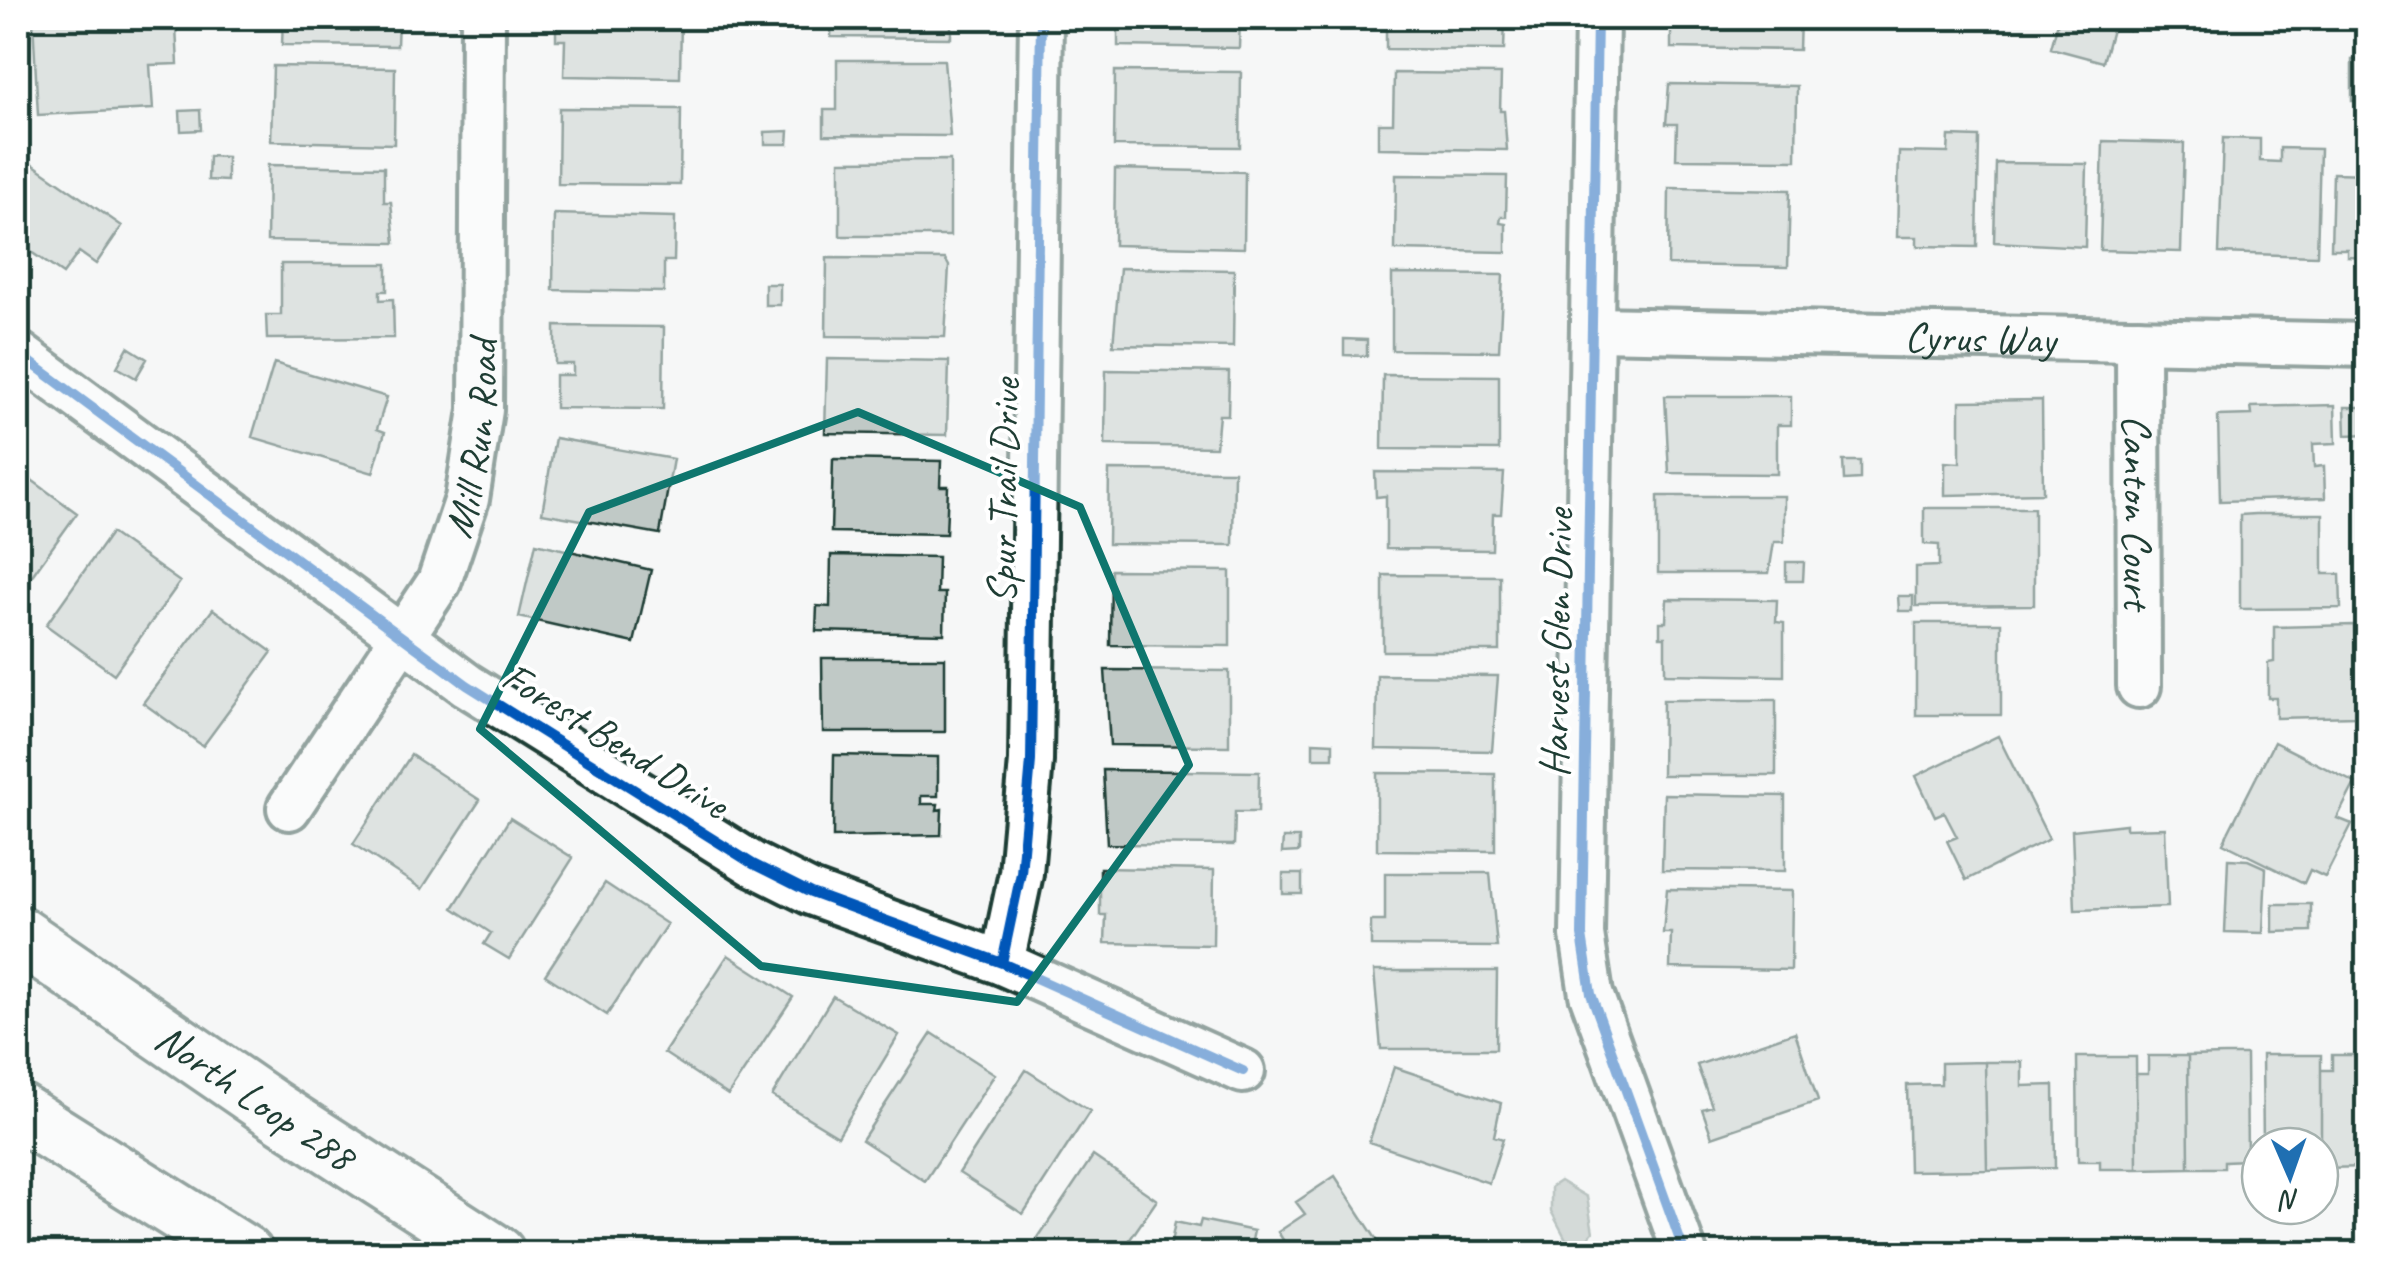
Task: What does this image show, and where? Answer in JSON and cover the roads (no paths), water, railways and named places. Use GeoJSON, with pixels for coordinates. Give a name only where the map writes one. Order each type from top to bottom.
{"type":"FeatureCollection","features":[{"type":"Feature","properties":{"kind":"highway","name":"North Loop 288"},"geometry":{"type":"LineString","coordinates":[[18,934],[271,1108],[497,1254]]}},
{"type":"Feature","properties":{"kind":"highway"},"geometry":{"type":"LineString","coordinates":[[18,1110],[245,1254]]}},
{"type":"Feature","properties":{"kind":"street","name":"Mill Run Road"},"geometry":{"type":"LineString","coordinates":[[289,808],[440,582],[476,456],[481,410],[483,18]]}},
{"type":"Feature","properties":{"kind":"street","name":"Spur Trail Drive"},"geometry":{"type":"LineString","coordinates":[[1002,963],[1021,874],[1031,761],[1042,18]]}},
{"type":"Feature","properties":{"kind":"street","name":"Harvest Glen Drive"},"geometry":{"type":"LineString","coordinates":[[1597,18],[1582,935],[1591,994],[1684,1254]]}},
{"type":"Feature","properties":{"kind":"street","name":"Cyrus Way"},"geometry":{"type":"LineString","coordinates":[[1594,328],[2368,345]]}},
{"type":"Feature","properties":{"kind":"street","name":"Canton Court"},"geometry":{"type":"LineString","coordinates":[[2138,340],[2139,686]]}},
{"type":"Feature","properties":{"kind":"street","name":"Forest Bend Drive"},"geometry":{"type":"LineString","coordinates":[[18,353],[403,639],[753,864],[811,893],[1002,963],[1243,1070]]}}]}
